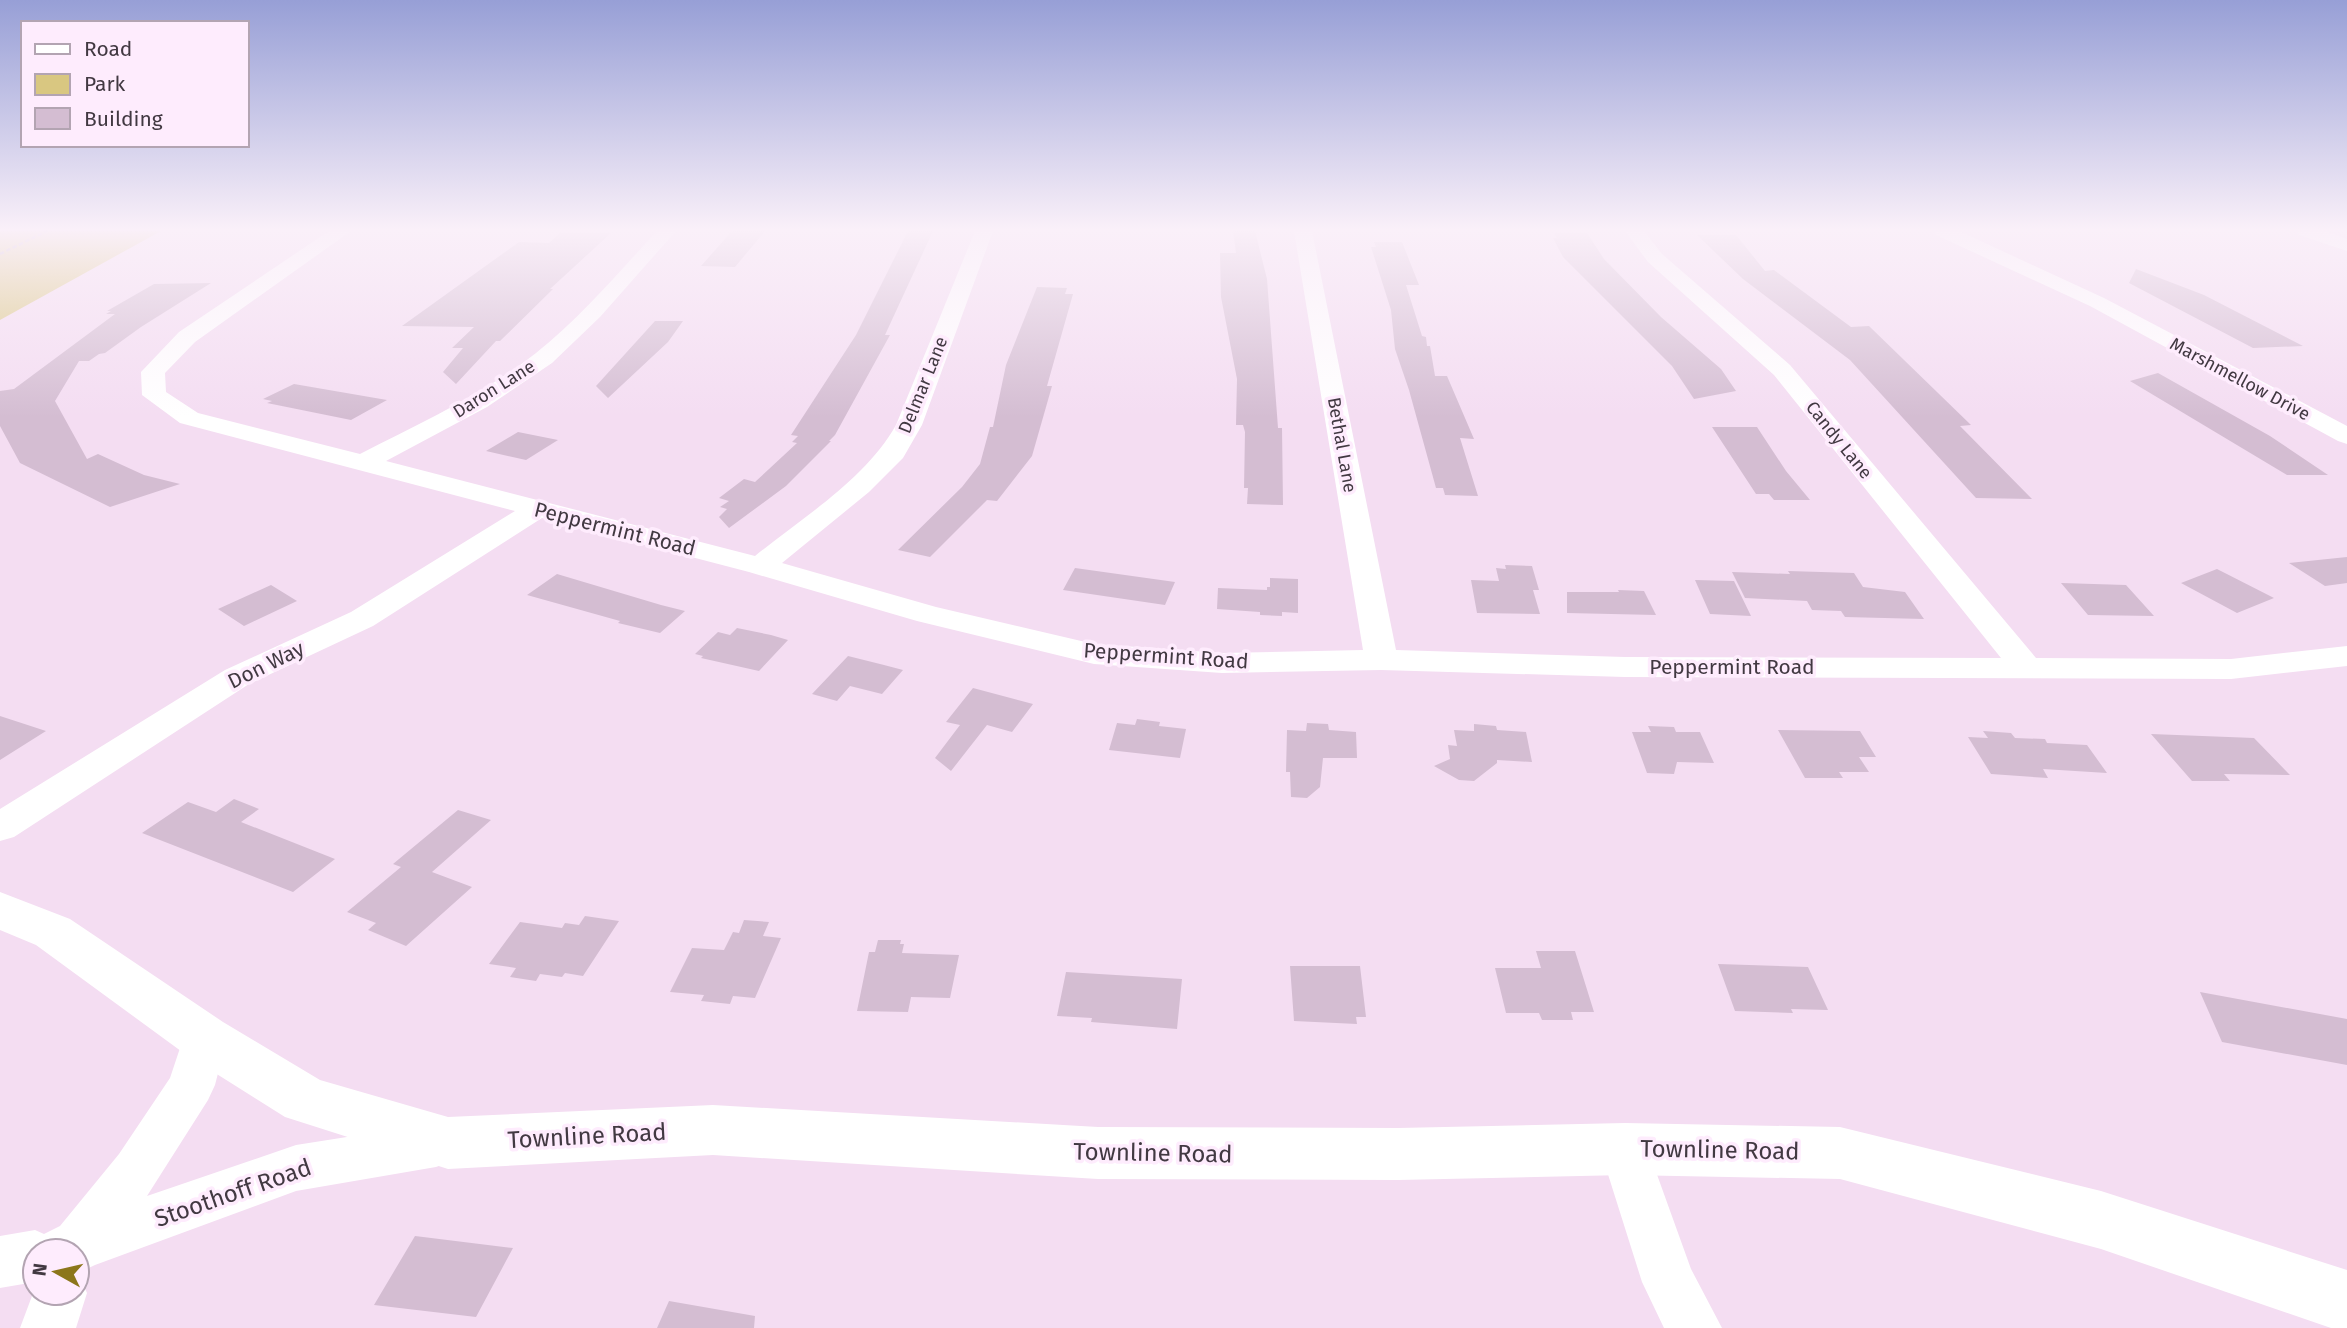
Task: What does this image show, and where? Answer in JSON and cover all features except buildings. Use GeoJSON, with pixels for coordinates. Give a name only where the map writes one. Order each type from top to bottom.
{"type":"FeatureCollection","features":[{"type":"Feature","properties":{"kind":"main road","name":"Townline Road"},"geometry":{"type":"LineString","coordinates":[[0,910],[53,932],[204,1038],[305,1100],[448,1143],[713,1130],[1098,1153],[1398,1154],[1625,1149],[1840,1153],[2101,1220],[2347,1302]]}},
{"type":"Feature","properties":{"kind":"street","name":"Peppermint Road"},"geometry":{"type":"LineString","coordinates":[[251,293],[187,337],[153,372],[153,396],[189,418],[760,566],[928,614],[1094,654],[1222,663],[1381,660],[1625,667],[2231,669],[2347,656]]}},
{"type":"Feature","properties":{"kind":"street","name":"Daron Lane"},"geometry":{"type":"LineString","coordinates":[[363,463],[502,389],[568,338],[610,293]]}},
{"type":"Feature","properties":{"kind":"street","name":"Delmar Lane"},"geometry":{"type":"LineString","coordinates":[[760,566],[859,486],[894,452],[909,425],[960,293]]}},
{"type":"Feature","properties":{"kind":"street","name":"Bethal Lane"},"geometry":{"type":"LineString","coordinates":[[1314,293],[1381,660]]}},
{"type":"Feature","properties":{"kind":"street","name":"Candy Lane"},"geometry":{"type":"LineString","coordinates":[[1695,293],[1782,370],[2026,667]]}},
{"type":"Feature","properties":{"kind":"street","name":"Marshmellow Drive"},"geometry":{"type":"LineString","coordinates":[[2077,293],[2347,436]]}},
{"type":"Feature","properties":{"kind":"street","name":"Don Way"},"geometry":{"type":"LineString","coordinates":[[0,827],[237,677],[362,618],[536,510]]}},
{"type":"Feature","properties":{"kind":"street"},"geometry":{"type":"LineString","coordinates":[[80,1237],[137,1170],[191,1085],[204,1038]]}},
{"type":"Feature","properties":{"kind":"street","name":"Stoothoff Road"},"geometry":{"type":"LineString","coordinates":[[91,1248],[296,1168],[448,1143]]}},
{"type":"Feature","properties":{"kind":"street"},"geometry":{"type":"LineString","coordinates":[[1625,1149],[1669,1282],[1695,1328]]}},
{"type":"Feature","properties":{"kind":"street","name":"Stoothoff Road"},"geometry":{"type":"LineString","coordinates":[[0,1262],[21,1261]]}},
{"type":"Feature","properties":{"kind":"street"},"geometry":{"type":"LineString","coordinates":[[48,1328],[52,1307]]}},
{"type":"Feature","properties":{"kind":"green space"},"geometry":{"type":"Polygon","coordinates":[[[0,293],[49,293],[0,320],[0,293]]]}}]}
